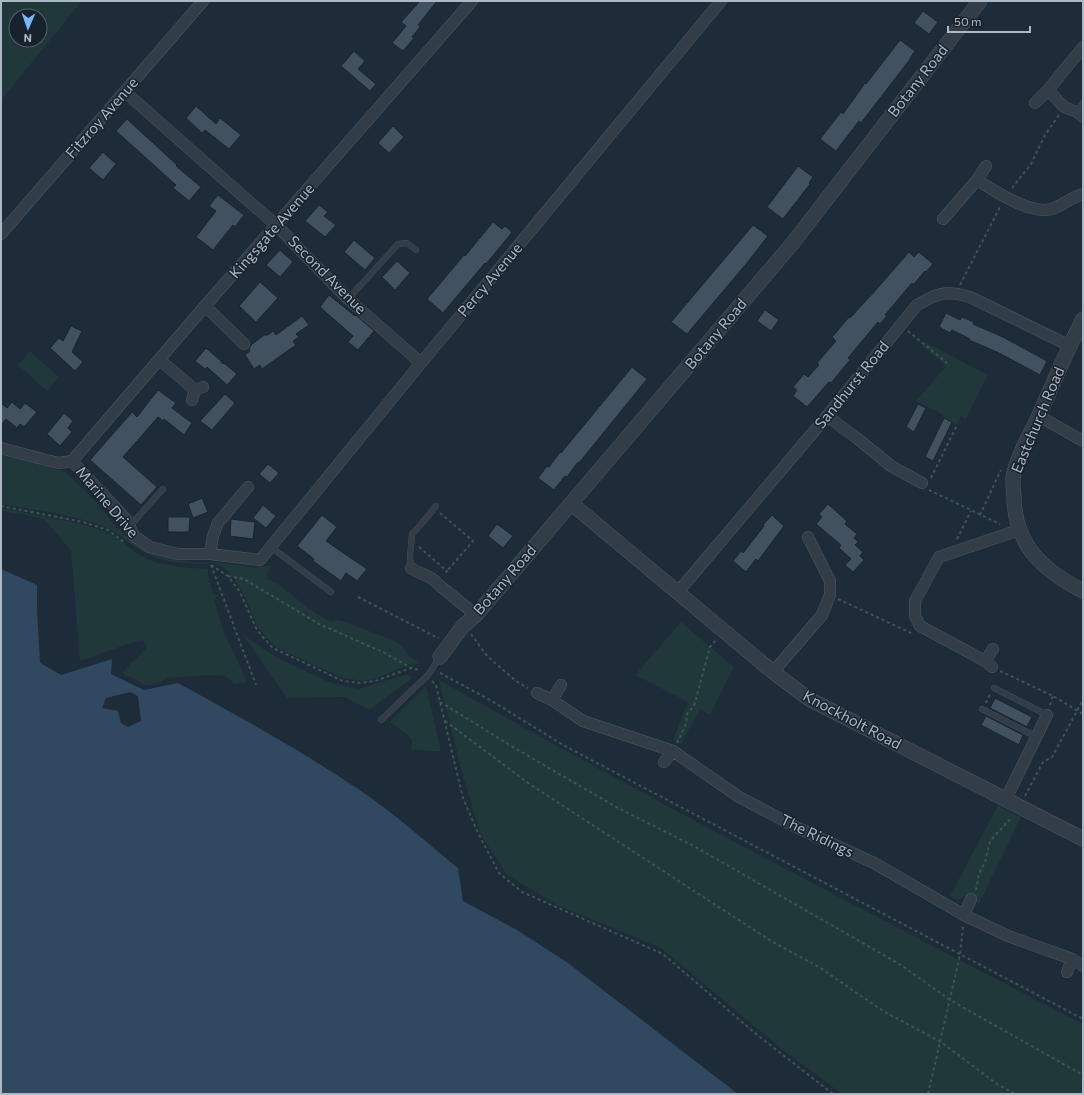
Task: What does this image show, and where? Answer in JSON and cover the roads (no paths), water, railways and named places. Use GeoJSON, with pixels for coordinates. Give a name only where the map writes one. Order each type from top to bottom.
{"type":"FeatureCollection","features":[{"type":"Feature","properties":{"kind":"street","name":"Fitzroy Avenue"},"geometry":{"type":"LineString","coordinates":[[1,234],[203,1]]}},
{"type":"Feature","properties":{"kind":"street","name":"Kingsgate Avenue"},"geometry":{"type":"LineString","coordinates":[[72,461],[205,306],[472,1]]}},
{"type":"Feature","properties":{"kind":"street","name":"Percy Avenue"},"geometry":{"type":"LineString","coordinates":[[260,560],[721,1]]}},
{"type":"Feature","properties":{"kind":"street","name":"Botany Road"},"geometry":{"type":"LineString","coordinates":[[440,657],[463,626],[476,615],[572,504],[792,244],[980,1]]}},
{"type":"Feature","properties":{"kind":"street"},"geometry":{"type":"LineString","coordinates":[[1035,104],[1083,47]]}},
{"type":"Feature","properties":{"kind":"street"},"geometry":{"type":"LineString","coordinates":[[1048,90],[1064,107],[1081,111]]}},
{"type":"Feature","properties":{"kind":"street","name":"Second Avenue"},"geometry":{"type":"LineString","coordinates":[[125,92],[276,225],[348,299],[421,363]]}},
{"type":"Feature","properties":{"kind":"street"},"geometry":{"type":"LineString","coordinates":[[943,219],[977,180],[986,166]]}},
{"type":"Feature","properties":{"kind":"street"},"geometry":{"type":"LineString","coordinates":[[977,180],[1004,197],[1040,210],[1053,208],[1069,199],[1083,194]]}},
{"type":"Feature","properties":{"kind":"street","name":"Sandhurst Road"},"geometry":{"type":"LineString","coordinates":[[678,592],[827,416],[917,305],[936,294],[956,293],[970,297],[1070,346]]}},
{"type":"Feature","properties":{"kind":"street"},"geometry":{"type":"LineString","coordinates":[[205,306],[244,344]]}},
{"type":"Feature","properties":{"kind":"street","name":"Eastchurch Road"},"geometry":{"type":"LineString","coordinates":[[1083,319],[1021,452],[1013,478],[1014,511],[1019,530],[1027,547],[1055,575],[1083,591]]}},
{"type":"Feature","properties":{"kind":"street"},"geometry":{"type":"LineString","coordinates":[[160,360],[196,392]]}},
{"type":"Feature","properties":{"kind":"street"},"geometry":{"type":"LineString","coordinates":[[827,416],[891,466],[925,485]]}},
{"type":"Feature","properties":{"kind":"street"},"geometry":{"type":"LineString","coordinates":[[1039,416],[1083,441]]}},
{"type":"Feature","properties":{"kind":"street","name":"Marine Drive"},"geometry":{"type":"LineString","coordinates":[[1,448],[60,463],[72,461],[126,519],[134,536],[150,547],[178,554],[210,554],[260,560]]}},
{"type":"Feature","properties":{"kind":"street"},"geometry":{"type":"LineString","coordinates":[[210,554],[213,536],[218,523],[248,487]]}},
{"type":"Feature","properties":{"kind":"street","name":"Knockholt Road"},"geometry":{"type":"LineString","coordinates":[[572,504],[772,672],[808,699],[1083,839]]}},
{"type":"Feature","properties":{"kind":"street"},"geometry":{"type":"LineString","coordinates":[[993,649],[989,664],[920,626],[915,616],[915,601],[939,557],[1019,530]]}},
{"type":"Feature","properties":{"kind":"street"},"geometry":{"type":"LineString","coordinates":[[772,672],[822,615],[830,595],[830,580],[808,537]]}},
{"type":"Feature","properties":{"kind":"street"},"geometry":{"type":"LineString","coordinates":[[411,568],[418,573],[435,580],[438,585],[476,615]]}},
{"type":"Feature","properties":{"kind":"street"},"geometry":{"type":"LineString","coordinates":[[552,700],[561,685]]}},
{"type":"Feature","properties":{"kind":"street","name":"The Ridings"},"geometry":{"type":"LineString","coordinates":[[537,693],[552,700],[583,720],[673,751],[739,798],[798,828],[874,863],[964,915],[1008,936],[1072,959],[1083,966]]}},
{"type":"Feature","properties":{"kind":"street"},"geometry":{"type":"LineString","coordinates":[[1006,799],[1046,715]]}},
{"type":"Feature","properties":{"kind":"street"},"geometry":{"type":"LineString","coordinates":[[664,762],[673,751]]}},
{"type":"Feature","properties":{"kind":"street"},"geometry":{"type":"LineString","coordinates":[[964,915],[971,899]]}},
{"type":"Feature","properties":{"kind":"street"},"geometry":{"type":"LineString","coordinates":[[1067,972],[1072,959]]}},
{"type":"Feature","properties":{"kind":"lane"},"geometry":{"type":"LineString","coordinates":[[348,299],[398,244],[407,243],[416,250]]}},
{"type":"Feature","properties":{"kind":"lane"},"geometry":{"type":"LineString","coordinates":[[129,527],[163,489]]}},
{"type":"Feature","properties":{"kind":"lane"},"geometry":{"type":"LineString","coordinates":[[411,568],[410,557],[412,534],[436,506]]}},
{"type":"Feature","properties":{"kind":"lane"},"geometry":{"type":"LineString","coordinates":[[271,547],[331,592]]}},
{"type":"Feature","properties":{"kind":"lane"},"geometry":{"type":"LineString","coordinates":[[382,720],[428,675],[440,657]]}},
{"type":"Feature","properties":{"kind":"lane"},"geometry":{"type":"LineString","coordinates":[[994,688],[1046,715]]}},
{"type":"Feature","properties":{"kind":"lane"},"geometry":{"type":"LineString","coordinates":[[982,709],[1036,736]]}},
{"type":"Feature","properties":{"kind":"water"},"geometry":{"type":"Polygon","coordinates":[[[1,569],[37,585],[40,662],[42,664],[61,675],[112,659],[111,674],[144,690],[178,683],[294,748],[386,809],[458,868],[463,901],[517,930],[568,963],[738,1094],[1,1094],[1,569]],[[130,692],[106,698],[102,708],[118,711],[121,723],[128,727],[141,721],[138,696],[130,692]]]}}]}
